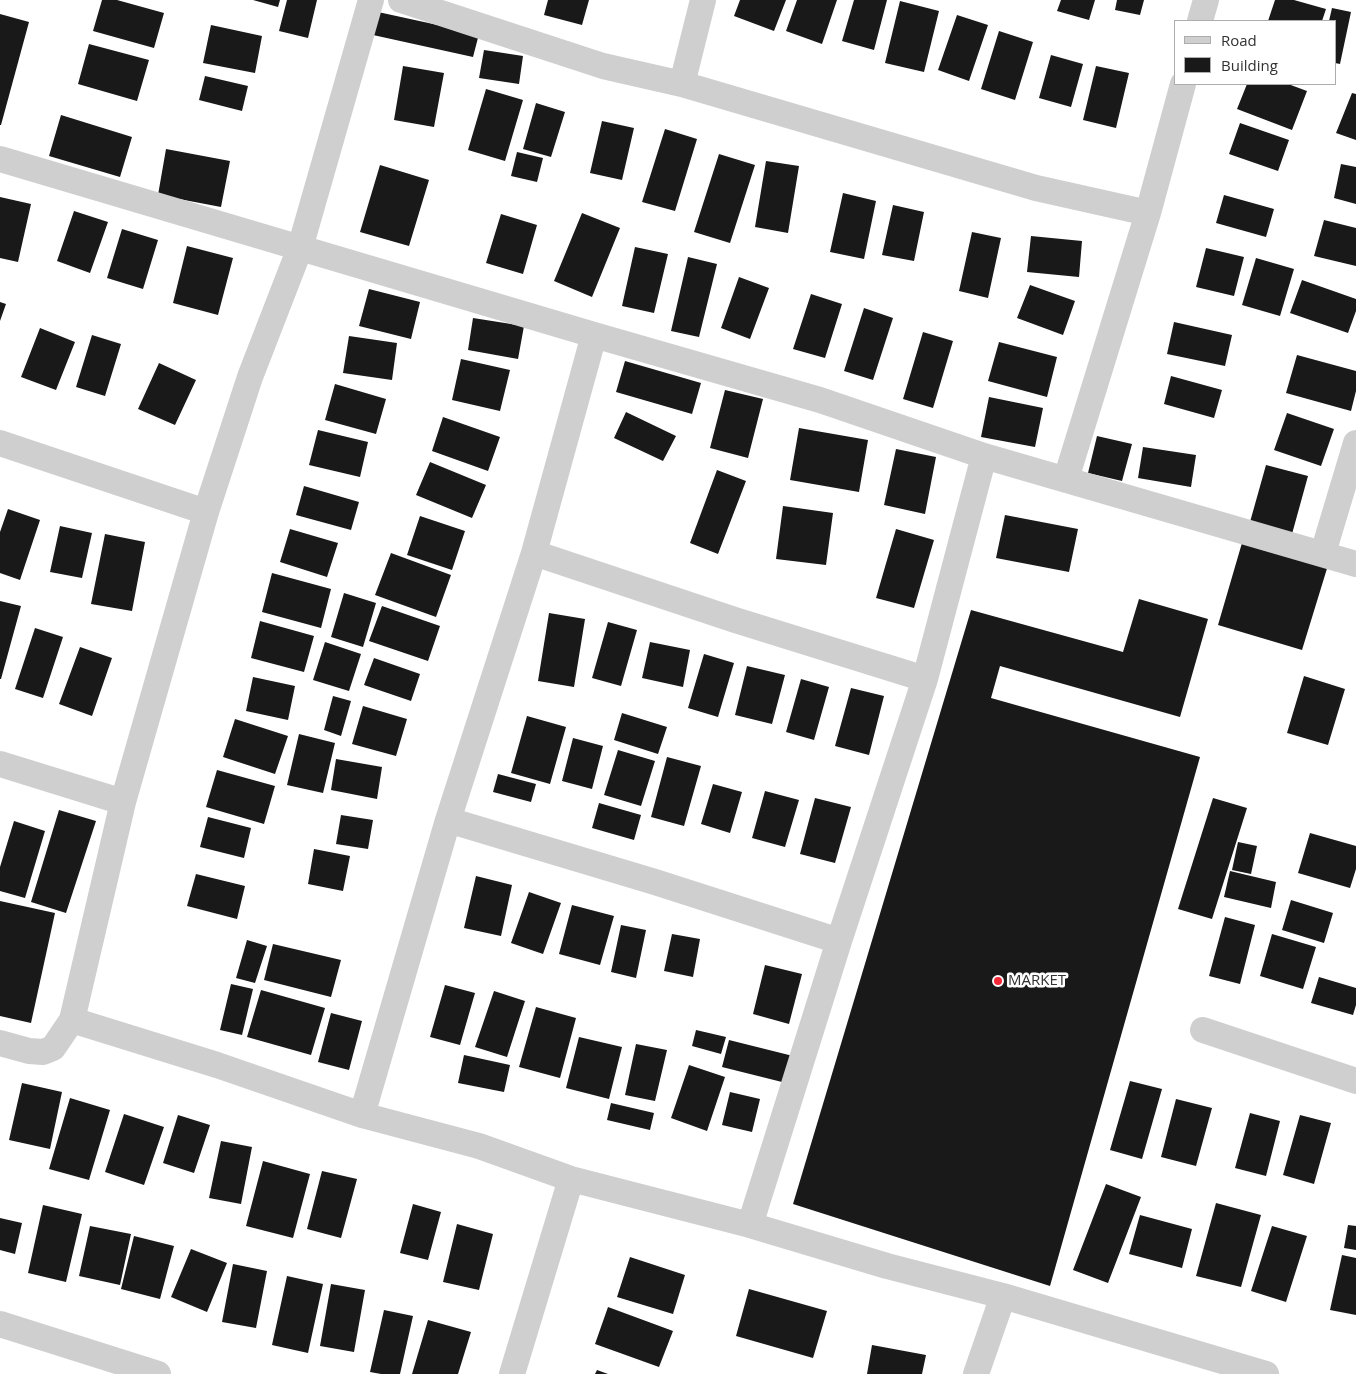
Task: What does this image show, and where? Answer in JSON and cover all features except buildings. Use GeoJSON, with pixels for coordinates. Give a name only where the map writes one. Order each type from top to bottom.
{"type":"FeatureCollection","features":[{"type":"Feature","properties":{"kind":"street"},"geometry":{"type":"LineString","coordinates":[[0,1043],[29,1051],[43,1052],[54,1048],[72,1020],[123,802],[206,512],[250,378],[300,248],[372,0]]}},
{"type":"Feature","properties":{"kind":"street"},"geometry":{"type":"LineString","coordinates":[[401,0],[602,66],[682,84],[1036,188],[1148,213]]}},
{"type":"Feature","properties":{"kind":"street"},"geometry":{"type":"LineString","coordinates":[[682,84],[703,0]]}},
{"type":"Feature","properties":{"kind":"street"},"geometry":{"type":"LineString","coordinates":[[1200,20],[1206,0]]}},
{"type":"Feature","properties":{"kind":"street"},"geometry":{"type":"LineString","coordinates":[[1066,479],[1148,213],[1183,85]]}},
{"type":"Feature","properties":{"kind":"street"},"geometry":{"type":"LineString","coordinates":[[0,159],[820,400],[984,456],[1356,564]]}},
{"type":"Feature","properties":{"kind":"street"},"geometry":{"type":"LineString","coordinates":[[362,1115],[448,820],[534,553],[594,334]]}},
{"type":"Feature","properties":{"kind":"street"},"geometry":{"type":"LineString","coordinates":[[0,443],[206,512]]}},
{"type":"Feature","properties":{"kind":"street"},"geometry":{"type":"LineString","coordinates":[[1323,553],[1356,443]]}},
{"type":"Feature","properties":{"kind":"street"},"geometry":{"type":"LineString","coordinates":[[750,1225],[839,941],[925,679],[984,456]]}},
{"type":"Feature","properties":{"kind":"street"},"geometry":{"type":"LineString","coordinates":[[534,553],[735,620],[925,679]]}},
{"type":"Feature","properties":{"kind":"street"},"geometry":{"type":"LineString","coordinates":[[0,764],[123,802]]}},
{"type":"Feature","properties":{"kind":"street"},"geometry":{"type":"LineString","coordinates":[[448,820],[655,882],[839,941]]}},
{"type":"Feature","properties":{"kind":"street"},"geometry":{"type":"LineString","coordinates":[[72,1020],[217,1065],[362,1115],[479,1146],[570,1179],[750,1225],[887,1266],[1003,1296],[1266,1374]]}},
{"type":"Feature","properties":{"kind":"street"},"geometry":{"type":"LineString","coordinates":[[1203,1030],[1356,1081]]}},
{"type":"Feature","properties":{"kind":"street"},"geometry":{"type":"LineString","coordinates":[[512,1374],[570,1179]]}},
{"type":"Feature","properties":{"kind":"street"},"geometry":{"type":"LineString","coordinates":[[976,1374],[1003,1296]]}},
{"type":"Feature","properties":{"kind":"street"},"geometry":{"type":"LineString","coordinates":[[0,1324],[158,1374]]}},
{"type":"Feature","properties":{"kind":"place","name":"MARKET"},"geometry":{"type":"Point","coordinates":[998,981]}}]}
